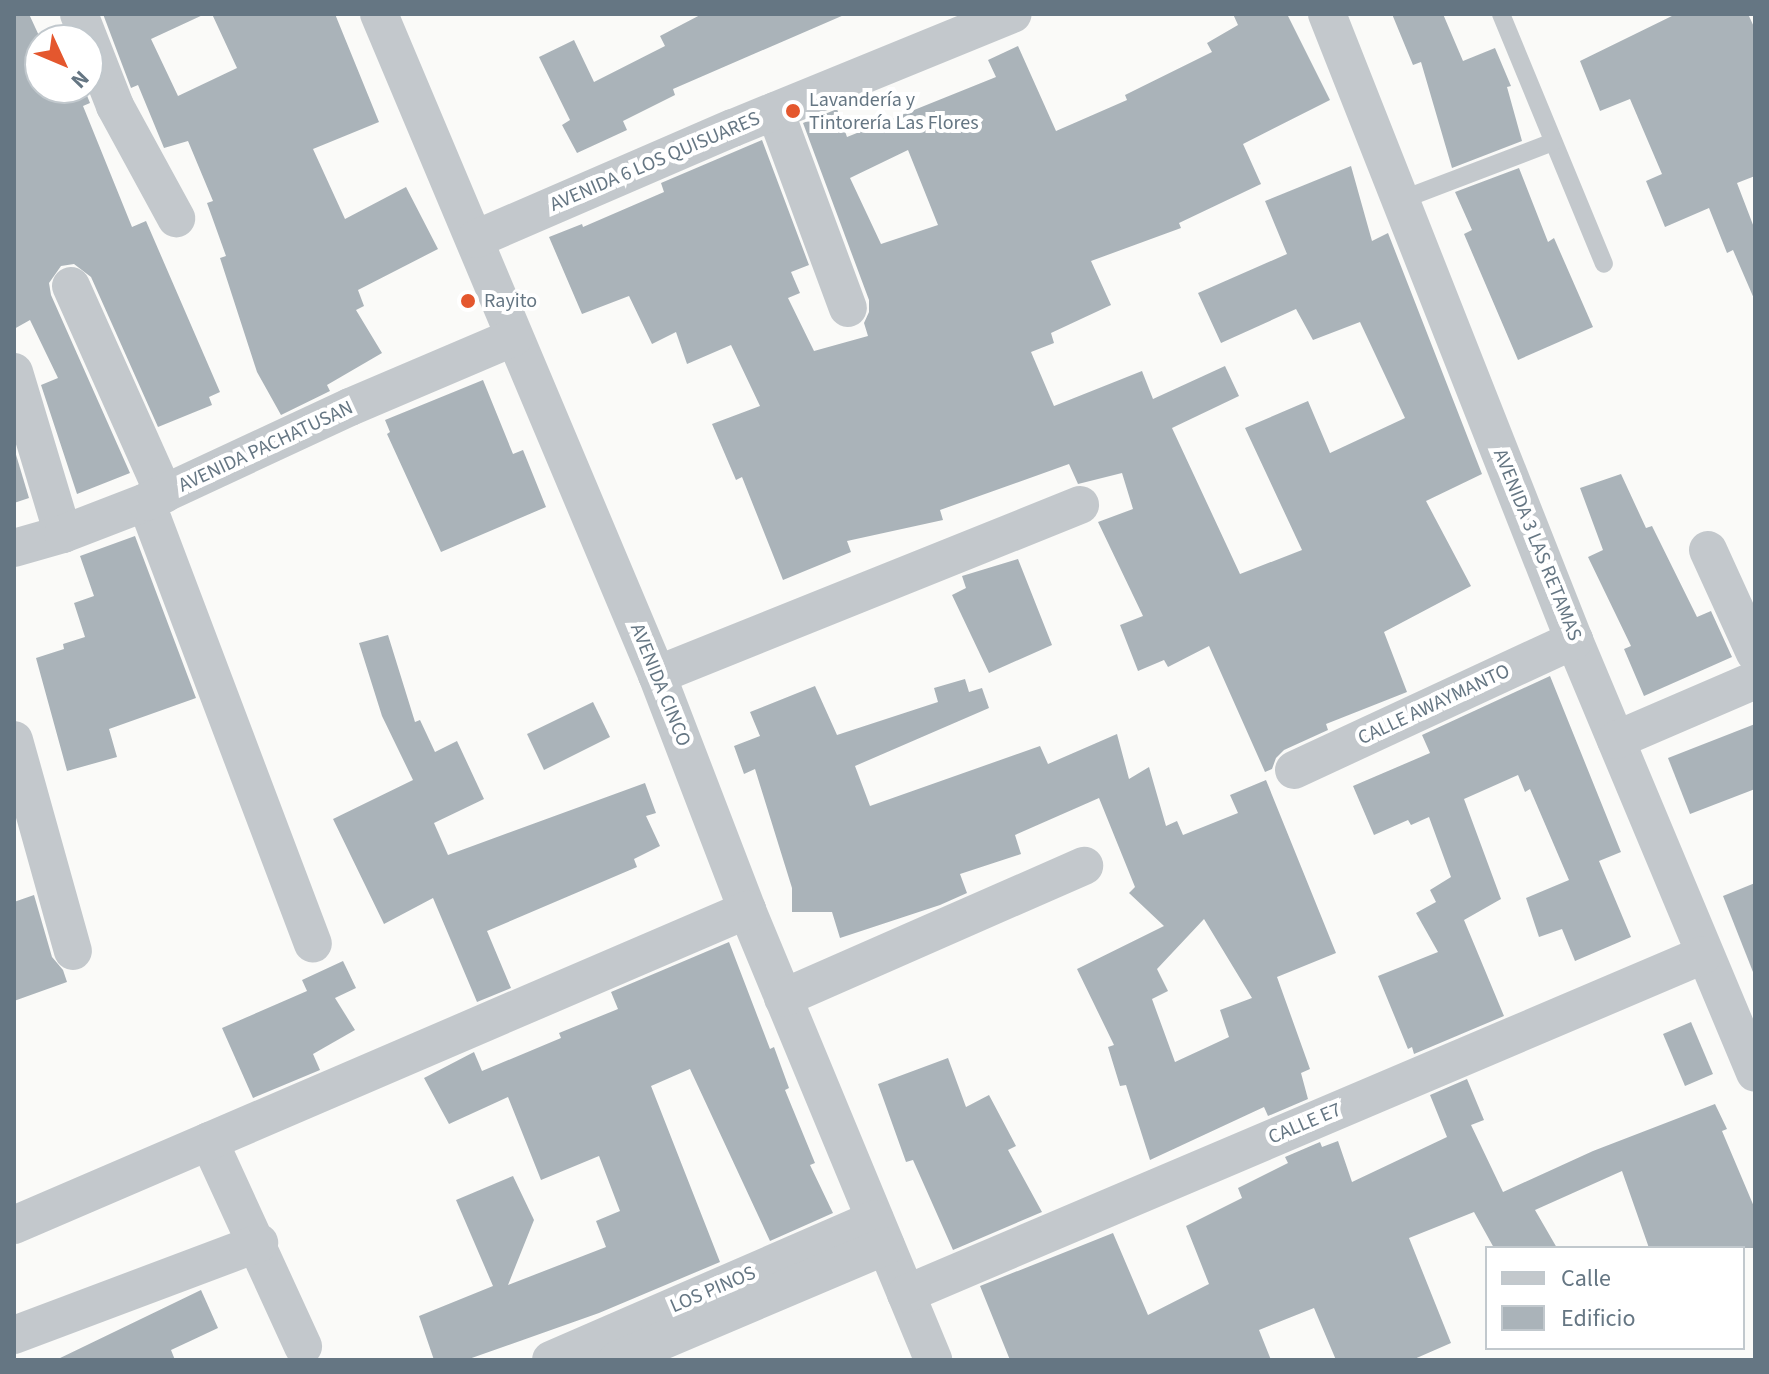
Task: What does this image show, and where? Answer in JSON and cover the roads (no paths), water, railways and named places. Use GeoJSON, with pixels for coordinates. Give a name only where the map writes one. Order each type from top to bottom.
{"type":"FeatureCollection","features":[{"type":"Feature","properties":{"kind":"street"},"geometry":{"type":"LineString","coordinates":[[79,14],[115,106],[176,218]]}},
{"type":"Feature","properties":{"kind":"street","name":"AVENIDA CINCO"},"geometry":{"type":"LineString","coordinates":[[379,14],[657,675],[747,910],[933,1360]]}},
{"type":"Feature","properties":{"kind":"street","name":"AVENIDA 6 LOS QUISUARES"},"geometry":{"type":"LineString","coordinates":[[476,239],[775,111],[1013,14]]}},
{"type":"Feature","properties":{"kind":"street","name":"AVENIDA 3 LAS RETAMAS"},"geometry":{"type":"LineString","coordinates":[[1327,14],[1574,640],[1703,955],[1755,1073]]}},
{"type":"Feature","properties":{"kind":"street"},"geometry":{"type":"LineString","coordinates":[[775,111],[848,308]]}},
{"type":"Feature","properties":{"kind":"street"},"geometry":{"type":"LineString","coordinates":[[71,286],[155,498],[313,944]]}},
{"type":"Feature","properties":{"kind":"street","name":"AVENIDA PACHATUSAN"},"geometry":{"type":"LineString","coordinates":[[14,548],[63,534],[155,498],[350,407],[514,337]]}},
{"type":"Feature","properties":{"kind":"street"},"geometry":{"type":"LineString","coordinates":[[14,372],[63,534]]}},
{"type":"Feature","properties":{"kind":"street"},"geometry":{"type":"LineString","coordinates":[[657,675],[1080,505]]}},
{"type":"Feature","properties":{"kind":"street"},"geometry":{"type":"LineString","coordinates":[[1708,550],[1755,653]]}},
{"type":"Feature","properties":{"kind":"street","name":"CALLE AWAYMANTO"},"geometry":{"type":"LineString","coordinates":[[1294,770],[1574,640]]}},
{"type":"Feature","properties":{"kind":"street"},"geometry":{"type":"LineString","coordinates":[[1616,740],[1755,680]]}},
{"type":"Feature","properties":{"kind":"street"},"geometry":{"type":"LineString","coordinates":[[14,740],[73,951]]}},
{"type":"Feature","properties":{"kind":"street"},"geometry":{"type":"LineString","coordinates":[[783,998],[1084,866]]}},
{"type":"Feature","properties":{"kind":"street"},"geometry":{"type":"LineString","coordinates":[[14,1225],[747,910]]}},
{"type":"Feature","properties":{"kind":"street","name":"CALLE E7"},"geometry":{"type":"LineString","coordinates":[[906,1294],[1703,955]]}},
{"type":"Feature","properties":{"kind":"street"},"geometry":{"type":"LineString","coordinates":[[209,1141],[259,1243],[303,1346]]}},
{"type":"Feature","properties":{"kind":"street","name":"LOS PINOS"},"geometry":{"type":"LineString","coordinates":[[551,1360],[881,1233]]}},
{"type":"Feature","properties":{"kind":"street","name":"LOS PINOS"},"geometry":{"type":"LineString","coordinates":[[617,1360],[881,1233]]}},
{"type":"Feature","properties":{"kind":"street"},"geometry":{"type":"LineString","coordinates":[[14,1335],[259,1243]]}},
{"type":"Feature","properties":{"kind":"lane"},"geometry":{"type":"LineString","coordinates":[[1501,14],[1604,264]]}},
{"type":"Feature","properties":{"kind":"lane"},"geometry":{"type":"LineString","coordinates":[[1401,200],[1553,142]]}},
{"type":"Feature","properties":{"kind":"place","name":"Lavandería y Tintorería Las Flores"},"geometry":{"type":"Point","coordinates":[793,111]}},
{"type":"Feature","properties":{"kind":"place","name":"Rayito"},"geometry":{"type":"Point","coordinates":[468,301]}}]}
